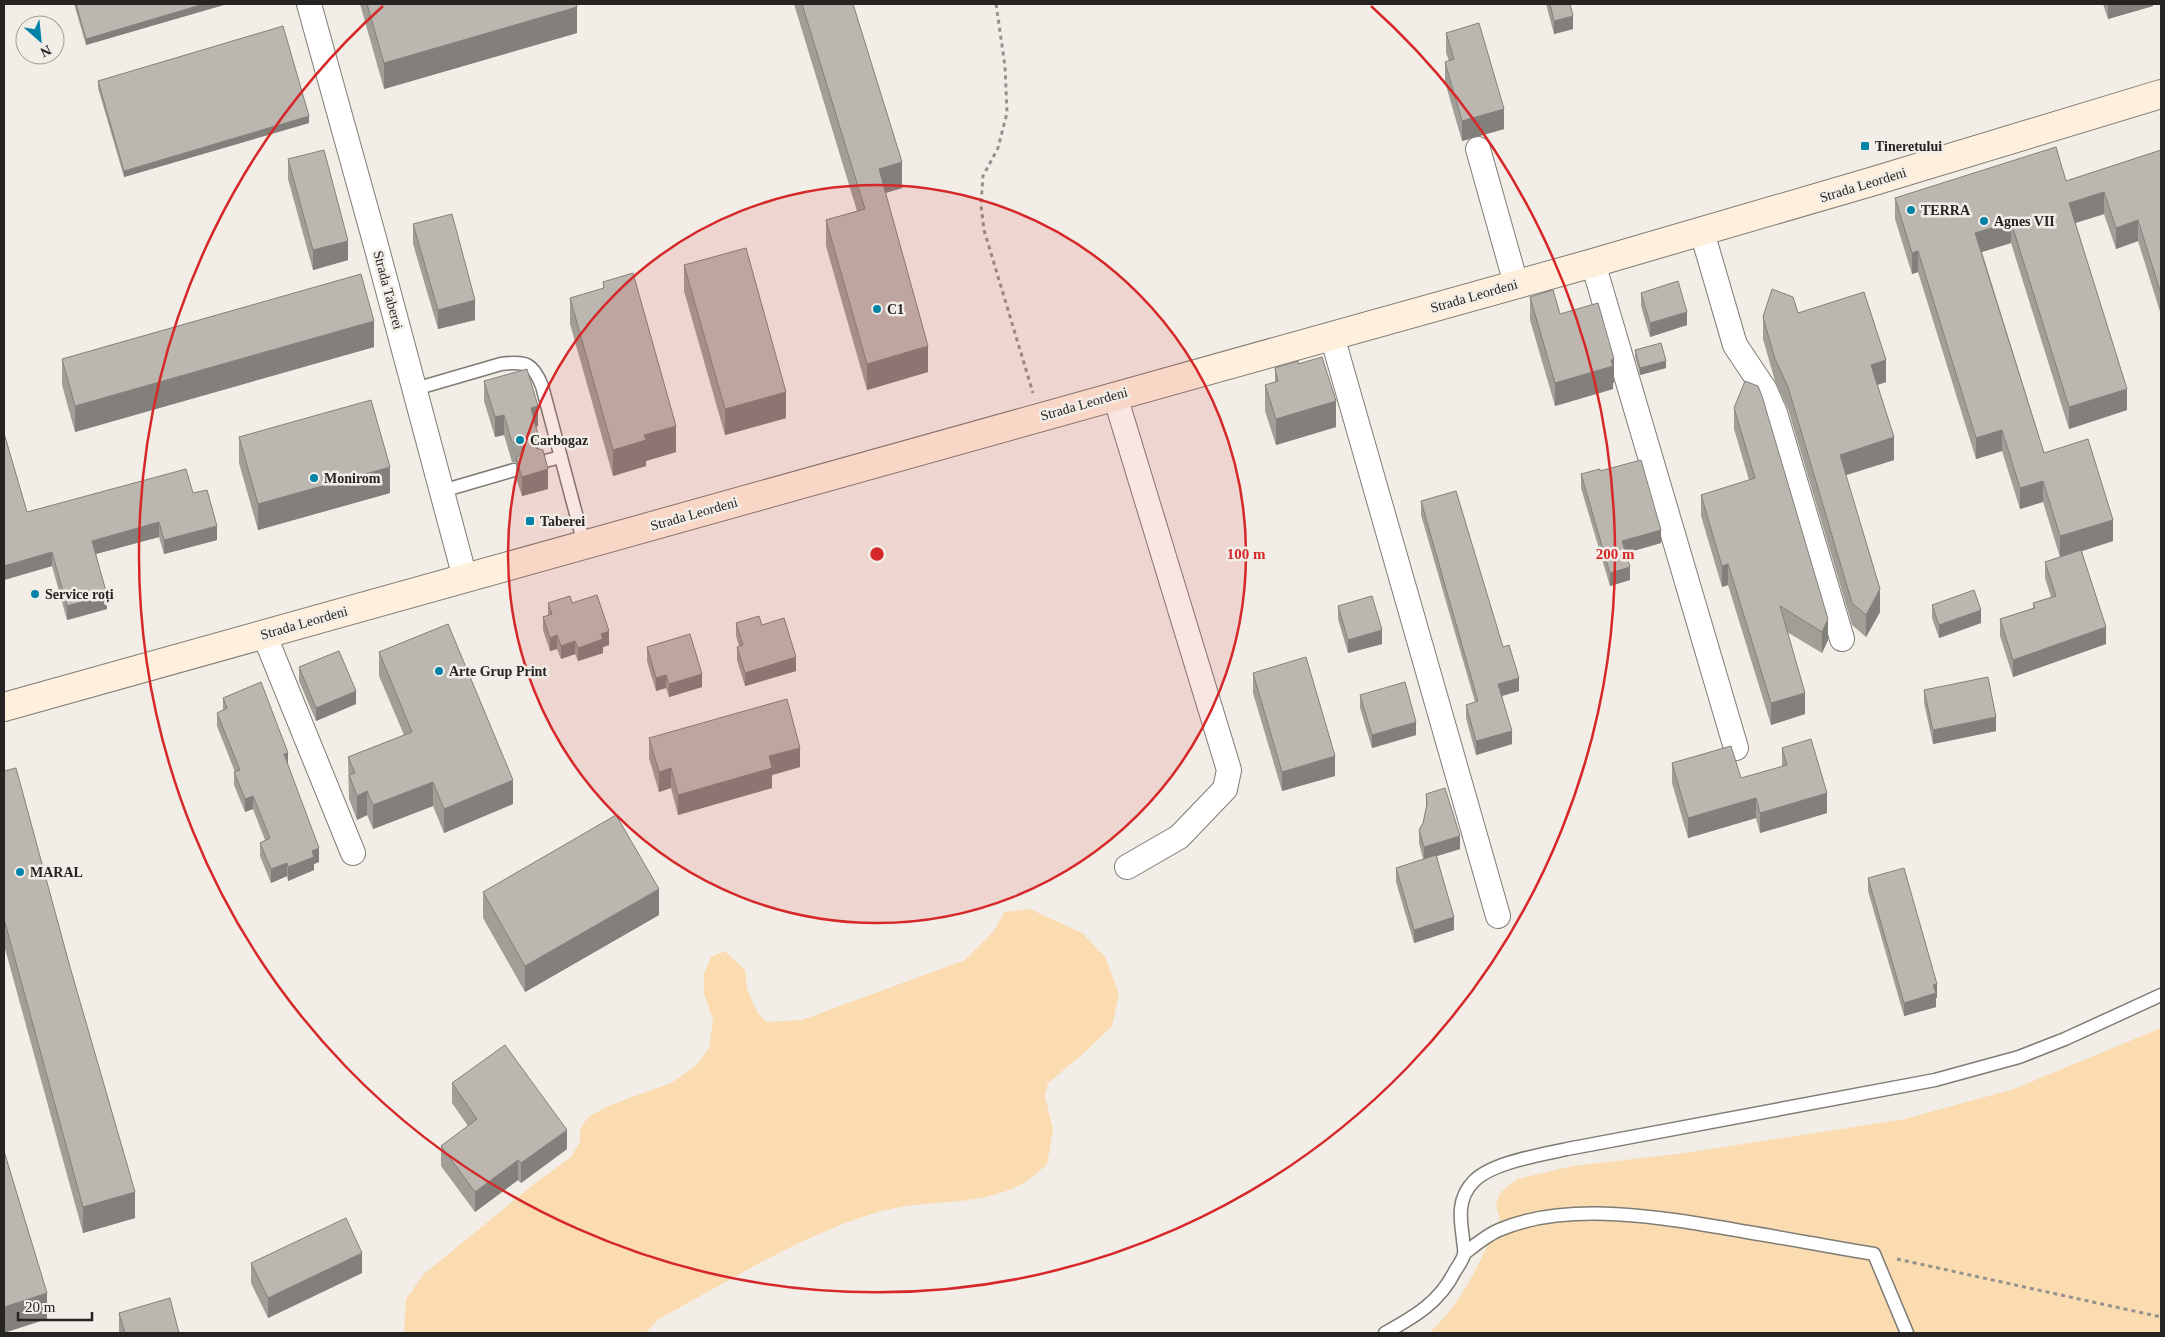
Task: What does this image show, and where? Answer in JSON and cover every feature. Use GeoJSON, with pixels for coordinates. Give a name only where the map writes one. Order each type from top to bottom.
{"type":"FeatureCollection","features":[{"type":"Feature","properties":{"kind":"main road","name":"Strada Leordeni"},"geometry":{"type":"LineString","coordinates":[[4,707],[1593,263],[2161,94]]}},
{"type":"Feature","properties":{"kind":"street","name":"Strada Taberei"},"geometry":{"type":"LineString","coordinates":[[309,4],[465,578]]}},
{"type":"Feature","properties":{"kind":"street"},"geometry":{"type":"LineString","coordinates":[[1478,149],[1516,284]]}},
{"type":"Feature","properties":{"kind":"street"},"geometry":{"type":"LineString","coordinates":[[1702,232],[1734,345],[1765,390],[1775,413],[1842,639]]}},
{"type":"Feature","properties":{"kind":"street"},"geometry":{"type":"LineString","coordinates":[[1593,263],[1736,748]]}},
{"type":"Feature","properties":{"kind":"street"},"geometry":{"type":"LineString","coordinates":[[1332,336],[1498,916]]}},
{"type":"Feature","properties":{"kind":"street"},"geometry":{"type":"LineString","coordinates":[[1115,396],[1229,770],[1226,789],[1179,836],[1127,867]]}},
{"type":"Feature","properties":{"kind":"street"},"geometry":{"type":"LineString","coordinates":[[264,634],[353,852]]}},
{"type":"Feature","properties":{"kind":"lane"},"geometry":{"type":"LineString","coordinates":[[415,389],[501,364],[515,362],[530,366],[537,373],[542,386],[584,544]]}},
{"type":"Feature","properties":{"kind":"lane"},"geometry":{"type":"LineString","coordinates":[[540,462],[561,456]]}},
{"type":"Feature","properties":{"kind":"lane"},"geometry":{"type":"LineString","coordinates":[[442,491],[514,470]]}},
{"type":"Feature","properties":{"kind":"lane"},"geometry":{"type":"LineString","coordinates":[[1465,1253],[1460,1217],[1462,1197],[1474,1181],[1492,1170],[1522,1159],[1567,1149],[1951,1076],[2037,1050],[2161,995]]}},
{"type":"Feature","properties":{"kind":"lane"},"geometry":{"type":"LineString","coordinates":[[1385,1333],[1420,1314],[1436,1300],[1450,1282],[1465,1253],[1499,1230],[1527,1222],[1569,1215],[1609,1214],[1671,1218],[1874,1254],[1907,1333]]}},
{"type":"Feature","properties":{"kind":"path"},"geometry":{"type":"LineString","coordinates":[[996,4],[1005,66],[1007,112],[998,148],[983,176],[981,206],[984,230],[1040,417]]}},
{"type":"Feature","properties":{"kind":"path"},"geometry":{"type":"LineString","coordinates":[[1874,1254],[2161,1318]]}},
{"type":"Feature","properties":{"kind":"shaded area"},"geometry":{"type":"Polygon","coordinates":[[[1030,909],[1082,933],[1105,957],[1119,994],[1112,1026],[1084,1053],[1048,1083],[1045,1096],[1053,1130],[1047,1164],[1027,1181],[1003,1192],[986,1197],[893,1208],[818,1234],[737,1275],[657,1320],[646,1333],[404,1333],[406,1299],[424,1274],[534,1184],[571,1157],[580,1142],[580,1130],[587,1118],[608,1106],[671,1083],[697,1065],[709,1048],[713,1020],[704,993],[704,974],[711,957],[725,951],[745,970],[747,989],[757,1012],[766,1022],[802,1020],[965,960],[993,932],[1005,912],[1030,909]]]}},
{"type":"Feature","properties":{"kind":"shaded area"},"geometry":{"type":"Polygon","coordinates":[[[2161,1028],[2161,1333],[1429,1333],[1452,1308],[1470,1281],[1500,1220],[1496,1205],[1500,1193],[1517,1179],[1573,1166],[1685,1153],[1905,1119],[2014,1089],[2161,1028]]]}},
{"type":"Feature","properties":{"kind":"building"},"geometry":{"type":"Polygon","coordinates":[[[76,4],[204,4],[86,39],[76,4]]]}},
{"type":"Feature","properties":{"kind":"building"},"geometry":{"type":"Polygon","coordinates":[[[367,4],[576,4],[577,7],[384,63],[367,4]]]}},
{"type":"Feature","properties":{"kind":"building"},"geometry":{"type":"Polygon","coordinates":[[[802,4],[853,4],[902,162],[879,169],[928,346],[867,364],[826,220],[865,209],[802,4]]]}},
{"type":"Feature","properties":{"kind":"building"},"geometry":{"type":"Polygon","coordinates":[[[1550,4],[1570,4],[1573,16],[1554,21],[1550,4]]]}},
{"type":"Feature","properties":{"kind":"building"},"geometry":{"type":"Polygon","coordinates":[[[1479,23],[1504,109],[1462,121],[1445,62],[1454,59],[1446,33],[1479,23]]]}},
{"type":"Feature","properties":{"kind":"building"},"geometry":{"type":"Polygon","coordinates":[[[283,26],[309,116],[124,171],[98,81],[283,26]]]}},
{"type":"Feature","properties":{"kind":"building"},"geometry":{"type":"Polygon","coordinates":[[[2056,147],[2066,181],[2161,150],[2161,294],[2138,220],[2116,228],[2104,192],[2069,203],[2127,389],[2069,407],[2011,222],[1975,233],[2044,453],[2088,439],[2113,520],[2060,536],[2043,481],[2020,488],[2002,430],[1976,438],[1918,251],[1912,253],[1895,198],[2056,147]]]}},
{"type":"Feature","properties":{"kind":"building"},"geometry":{"type":"Polygon","coordinates":[[[324,150],[348,241],[313,250],[288,159],[324,150]]]}},
{"type":"Feature","properties":{"kind":"building"},"geometry":{"type":"Polygon","coordinates":[[[452,214],[475,300],[438,310],[413,224],[452,214]]]}},
{"type":"Feature","properties":{"kind":"building"},"geometry":{"type":"Polygon","coordinates":[[[746,248],[786,392],[725,409],[684,265],[746,248]]]}},
{"type":"Feature","properties":{"kind":"building"},"geometry":{"type":"Polygon","coordinates":[[[633,273],[676,426],[644,435],[646,440],[613,450],[570,298],[604,288],[603,282],[633,273]]]}},
{"type":"Feature","properties":{"kind":"building"},"geometry":{"type":"Polygon","coordinates":[[[361,274],[374,321],[75,406],[62,359],[361,274]]]}},
{"type":"Feature","properties":{"kind":"building"},"geometry":{"type":"Polygon","coordinates":[[[1678,281],[1687,312],[1650,323],[1641,293],[1678,281]]]}},
{"type":"Feature","properties":{"kind":"building"},"geometry":{"type":"Polygon","coordinates":[[[1772,289],[1793,297],[1798,313],[1864,292],[1886,360],[1871,365],[1894,437],[1840,455],[1880,589],[1866,615],[1852,603],[1788,387],[1775,359],[1763,317],[1772,289]]]}},
{"type":"Feature","properties":{"kind":"building"},"geometry":{"type":"Polygon","coordinates":[[[1553,290],[1560,314],[1598,303],[1614,359],[1611,360],[1613,366],[1555,383],[1530,297],[1553,290]]]}},
{"type":"Feature","properties":{"kind":"building"},"geometry":{"type":"Polygon","coordinates":[[[1661,343],[1666,361],[1640,368],[1635,350],[1661,343]]]}},
{"type":"Feature","properties":{"kind":"building"},"geometry":{"type":"Polygon","coordinates":[[[1322,357],[1336,401],[1276,419],[1265,385],[1278,381],[1275,368],[1298,361],[1298,364],[1322,357]]]}},
{"type":"Feature","properties":{"kind":"building"},"geometry":{"type":"Polygon","coordinates":[[[527,369],[538,406],[531,408],[538,435],[533,440],[533,444],[536,448],[543,450],[548,469],[522,477],[516,458],[522,453],[522,447],[516,442],[512,442],[504,415],[495,417],[484,381],[527,369]]]}},
{"type":"Feature","properties":{"kind":"building"},"geometry":{"type":"Polygon","coordinates":[[[1745,381],[1758,386],[1762,396],[1828,619],[1822,632],[1780,606],[1805,693],[1771,703],[1728,564],[1722,566],[1701,495],[1755,478],[1734,408],[1745,381]]]}},
{"type":"Feature","properties":{"kind":"building","name":"Monirom"},"geometry":{"type":"Polygon","coordinates":[[[371,400],[390,467],[258,504],[239,437],[371,400]]]}},
{"type":"Feature","properties":{"kind":"building"},"geometry":{"type":"Polygon","coordinates":[[[4,433],[27,512],[186,469],[193,493],[207,490],[217,526],[164,540],[159,522],[92,541],[107,595],[67,606],[52,552],[4,566],[4,433]]]}},
{"type":"Feature","properties":{"kind":"building"},"geometry":{"type":"Polygon","coordinates":[[[1641,460],[1661,530],[1622,541],[1630,567],[1610,573],[1581,474],[1641,460]]]}},
{"type":"Feature","properties":{"kind":"building"},"geometry":{"type":"Polygon","coordinates":[[[1456,491],[1503,647],[1509,645],[1519,678],[1498,684],[1512,731],[1476,741],[1466,705],[1478,701],[1421,501],[1456,491]]]}},
{"type":"Feature","properties":{"kind":"building"},"geometry":{"type":"Polygon","coordinates":[[[2081,550],[2106,627],[2013,660],[2000,619],[2035,608],[2033,603],[2056,596],[2045,562],[2081,550]]]}},
{"type":"Feature","properties":{"kind":"building"},"geometry":{"type":"Polygon","coordinates":[[[1974,590],[1981,610],[1939,625],[1932,605],[1974,590]]]}},
{"type":"Feature","properties":{"kind":"building"},"geometry":{"type":"Polygon","coordinates":[[[597,595],[609,631],[601,634],[603,639],[578,648],[575,641],[561,646],[557,635],[550,638],[543,617],[552,614],[548,603],[570,596],[572,603],[597,595]]]}},
{"type":"Feature","properties":{"kind":"building"},"geometry":{"type":"Polygon","coordinates":[[[1372,596],[1382,630],[1348,640],[1338,606],[1372,596]]]}},
{"type":"Feature","properties":{"kind":"building"},"geometry":{"type":"Polygon","coordinates":[[[759,616],[762,625],[784,618],[796,657],[745,673],[737,647],[743,645],[736,623],[759,616]]]}},
{"type":"Feature","properties":{"kind":"building"},"geometry":{"type":"Polygon","coordinates":[[[448,624],[513,780],[444,809],[433,782],[373,805],[367,791],[357,796],[349,775],[355,773],[348,757],[412,732],[379,652],[448,624]]]}},
{"type":"Feature","properties":{"kind":"building"},"geometry":{"type":"Polygon","coordinates":[[[690,634],[702,674],[669,684],[666,675],[656,678],[647,647],[690,634]]]}},
{"type":"Feature","properties":{"kind":"building"},"geometry":{"type":"Polygon","coordinates":[[[339,651],[356,691],[316,708],[299,667],[339,651]]]}},
{"type":"Feature","properties":{"kind":"building"},"geometry":{"type":"Polygon","coordinates":[[[1306,657],[1335,756],[1282,772],[1253,673],[1306,657]]]}},
{"type":"Feature","properties":{"kind":"building"},"geometry":{"type":"Polygon","coordinates":[[[1988,677],[1996,717],[1933,730],[1924,690],[1988,677]]]}},
{"type":"Feature","properties":{"kind":"building"},"geometry":{"type":"Polygon","coordinates":[[[261,682],[288,753],[284,754],[319,848],[312,851],[314,857],[288,867],[287,863],[271,869],[260,843],[270,838],[253,796],[245,799],[234,772],[240,770],[217,713],[227,708],[223,698],[261,682]]]}},
{"type":"Feature","properties":{"kind":"building"},"geometry":{"type":"Polygon","coordinates":[[[1405,682],[1416,722],[1372,735],[1360,695],[1405,682]]]}},
{"type":"Feature","properties":{"kind":"building"},"geometry":{"type":"Polygon","coordinates":[[[787,699],[800,748],[769,756],[772,768],[678,795],[671,768],[659,772],[649,738],[787,699]]]}},
{"type":"Feature","properties":{"kind":"building"},"geometry":{"type":"Polygon","coordinates":[[[1811,739],[1827,793],[1760,813],[1756,798],[1688,818],[1672,763],[1731,746],[1741,778],[1787,765],[1782,748],[1811,739]]]}},
{"type":"Feature","properties":{"kind":"building"},"geometry":{"type":"Polygon","coordinates":[[[16,768],[70,967],[135,1192],[83,1207],[4,919],[4,771],[16,768]]]}},
{"type":"Feature","properties":{"kind":"building"},"geometry":{"type":"Polygon","coordinates":[[[1445,788],[1460,836],[1424,847],[1419,830],[1423,823],[1427,804],[1426,794],[1445,788]]]}},
{"type":"Feature","properties":{"kind":"building"},"geometry":{"type":"Polygon","coordinates":[[[616,815],[659,889],[525,966],[483,892],[616,815]]]}},
{"type":"Feature","properties":{"kind":"building"},"geometry":{"type":"Polygon","coordinates":[[[1436,855],[1454,917],[1414,930],[1396,868],[1436,855]]]}},
{"type":"Feature","properties":{"kind":"building"},"geometry":{"type":"Polygon","coordinates":[[[1904,868],[1937,984],[1933,985],[1936,993],[1904,1003],[1868,878],[1904,868]]]}},
{"type":"Feature","properties":{"kind":"building"},"geometry":{"type":"Polygon","coordinates":[[[505,1045],[567,1130],[521,1163],[518,1160],[475,1192],[441,1146],[477,1119],[452,1083],[505,1045]]]}},
{"type":"Feature","properties":{"kind":"building"},"geometry":{"type":"Polygon","coordinates":[[[4,1151],[47,1293],[4,1307],[4,1151]]]}},
{"type":"Feature","properties":{"kind":"building"},"geometry":{"type":"Polygon","coordinates":[[[346,1218],[362,1253],[268,1298],[251,1263],[346,1218]]]}},
{"type":"Feature","properties":{"kind":"building"},"geometry":{"type":"Polygon","coordinates":[[[170,1298],[179,1333],[125,1333],[119,1313],[170,1298]]]}},
{"type":"Feature","properties":{"kind":"place","name":"Tineretului"},"geometry":{"type":"Point","coordinates":[1865,146]}},
{"type":"Feature","properties":{"kind":"place","name":"TERRA"},"geometry":{"type":"Point","coordinates":[1911,210]}},
{"type":"Feature","properties":{"kind":"place","name":"Agnes VII"},"geometry":{"type":"Point","coordinates":[1984,221]}},
{"type":"Feature","properties":{"kind":"place","name":"C1"},"geometry":{"type":"Point","coordinates":[877,309]}},
{"type":"Feature","properties":{"kind":"place","name":"Carbogaz"},"geometry":{"type":"Point","coordinates":[520,440]}},
{"type":"Feature","properties":{"kind":"place","name":"Monirom"},"geometry":{"type":"Point","coordinates":[314,478]}},
{"type":"Feature","properties":{"kind":"place","name":"Taberei"},"geometry":{"type":"Point","coordinates":[530,521]}},
{"type":"Feature","properties":{"kind":"place","name":"Service roți"},"geometry":{"type":"Point","coordinates":[35,594]}},
{"type":"Feature","properties":{"kind":"place","name":"Arte Grup Print"},"geometry":{"type":"Point","coordinates":[439,671]}},
{"type":"Feature","properties":{"kind":"place","name":"MARAL"},"geometry":{"type":"Point","coordinates":[20,872]}}]}
